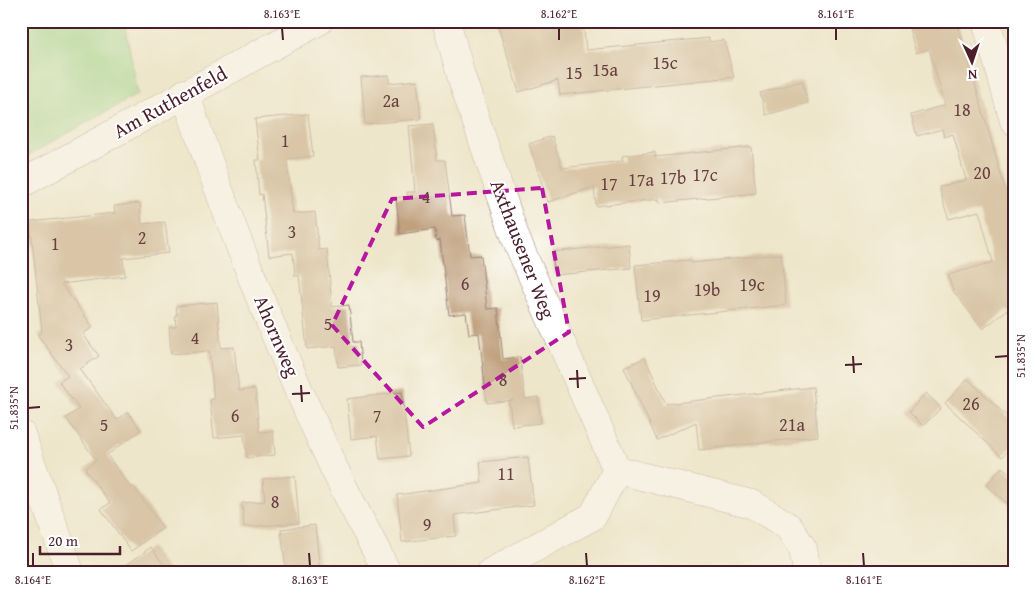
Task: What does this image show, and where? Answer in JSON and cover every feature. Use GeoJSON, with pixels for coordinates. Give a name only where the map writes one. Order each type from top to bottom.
{"type":"FeatureCollection","features":[{"type":"Feature","properties":{"kind":"street","name":"Am Ruthenfeld"},"geometry":{"type":"LineString","coordinates":[[21,184],[319,21]]}},
{"type":"Feature","properties":{"kind":"street","name":"Axthausener Weg"},"geometry":{"type":"LineString","coordinates":[[446,21],[475,119],[516,239],[617,470]]}},
{"type":"Feature","properties":{"kind":"street"},"geometry":{"type":"LineString","coordinates":[[986,21],[1014,121]]}},
{"type":"Feature","properties":{"kind":"street","name":"Ahornweg"},"geometry":{"type":"LineString","coordinates":[[185,93],[213,178],[255,287],[327,454],[387,572]]}},
{"type":"Feature","properties":{"kind":"street"},"geometry":{"type":"LineString","coordinates":[[21,434],[70,572]]}},
{"type":"Feature","properties":{"kind":"street"},"geometry":{"type":"LineString","coordinates":[[491,572],[593,516],[617,470],[752,504],[788,526],[803,548],[807,572]]}},
{"type":"Feature","properties":{"kind":"highlighted area"},"geometry":{"type":"Polygon","coordinates":[[[542,188],[569,332],[423,427],[332,325],[392,199],[542,188]]]}},
{"type":"Feature","properties":{"kind":"green space"},"geometry":{"type":"Polygon","coordinates":[[[21,21],[124,21],[138,94],[21,159],[21,21]]]}},
{"type":"Feature","properties":{"kind":"building"},"geometry":{"type":"Polygon","coordinates":[[[496,21],[583,21],[586,50],[709,38],[709,42],[724,40],[734,77],[560,95],[558,80],[519,92],[496,21]]]}},
{"type":"Feature","properties":{"kind":"building"},"geometry":{"type":"Polygon","coordinates":[[[907,21],[957,21],[1014,220],[1014,311],[1008,312],[1007,310],[983,329],[953,291],[948,275],[993,262],[979,211],[949,219],[944,205],[939,187],[966,180],[953,134],[944,137],[942,129],[917,136],[911,115],[945,105],[929,49],[916,53],[907,21]]]}},
{"type":"Feature","properties":{"kind":"building"},"geometry":{"type":"Polygon","coordinates":[[[389,75],[389,83],[417,80],[421,119],[365,124],[361,77],[389,75]]]}},
{"type":"Feature","properties":{"kind":"building"},"geometry":{"type":"Polygon","coordinates":[[[802,81],[808,103],[766,115],[760,93],[802,81]]]}},
{"type":"Feature","properties":{"kind":"building"},"geometry":{"type":"Polygon","coordinates":[[[308,114],[313,156],[287,159],[293,214],[315,212],[319,250],[327,249],[332,307],[349,305],[353,342],[359,342],[361,365],[338,367],[336,346],[307,349],[299,275],[295,276],[293,253],[269,256],[262,194],[259,195],[256,160],[260,160],[255,119],[308,114]]]}},
{"type":"Feature","properties":{"kind":"building"},"geometry":{"type":"Polygon","coordinates":[[[433,124],[437,160],[445,160],[452,216],[465,215],[470,256],[481,255],[487,309],[498,308],[503,359],[520,357],[525,399],[538,397],[541,423],[512,426],[509,401],[513,400],[487,403],[479,333],[469,334],[466,313],[449,315],[440,240],[436,241],[435,229],[400,234],[396,198],[408,196],[407,192],[415,192],[409,126],[433,124]]]}},
{"type":"Feature","properties":{"kind":"building"},"geometry":{"type":"Polygon","coordinates":[[[552,136],[562,168],[623,161],[622,156],[655,152],[655,157],[751,147],[756,193],[660,203],[659,199],[596,206],[594,187],[548,202],[529,144],[552,136]]]}},
{"type":"Feature","properties":{"kind":"building"},"geometry":{"type":"Polygon","coordinates":[[[140,203],[142,224],[165,222],[169,253],[123,258],[125,276],[61,284],[93,327],[83,334],[99,356],[80,369],[117,420],[128,412],[141,430],[107,455],[131,488],[133,486],[163,528],[131,551],[101,509],[110,503],[85,469],[96,460],[66,418],[79,409],[59,382],[68,376],[38,335],[42,332],[30,222],[115,213],[114,206],[140,203]]]}},
{"type":"Feature","properties":{"kind":"building"},"geometry":{"type":"Polygon","coordinates":[[[629,244],[631,268],[555,275],[552,252],[629,244]]]}},
{"type":"Feature","properties":{"kind":"building"},"geometry":{"type":"Polygon","coordinates":[[[781,254],[786,305],[641,320],[635,265],[691,260],[691,263],[781,254]]]}},
{"type":"Feature","properties":{"kind":"building"},"geometry":{"type":"Polygon","coordinates":[[[217,302],[221,348],[234,347],[239,391],[255,389],[259,432],[273,431],[275,455],[247,458],[244,435],[214,438],[210,400],[214,399],[209,351],[171,354],[169,327],[176,327],[176,306],[217,302]]]}},
{"type":"Feature","properties":{"kind":"building"},"geometry":{"type":"Polygon","coordinates":[[[645,358],[666,404],[813,387],[818,436],[699,450],[696,422],[657,440],[624,367],[645,358]]]}},
{"type":"Feature","properties":{"kind":"building"},"geometry":{"type":"Polygon","coordinates":[[[968,379],[1014,423],[1014,444],[1002,457],[945,403],[968,379]]]}},
{"type":"Feature","properties":{"kind":"building"},"geometry":{"type":"Polygon","coordinates":[[[402,392],[409,456],[380,459],[377,436],[351,439],[347,399],[402,392]]]}},
{"type":"Feature","properties":{"kind":"building"},"geometry":{"type":"Polygon","coordinates":[[[926,393],[941,408],[923,426],[909,412],[926,393]]]}},
{"type":"Feature","properties":{"kind":"building"},"geometry":{"type":"Polygon","coordinates":[[[528,457],[534,505],[454,515],[456,536],[402,542],[397,495],[482,483],[480,462],[528,457]]]}},
{"type":"Feature","properties":{"kind":"building"},"geometry":{"type":"Polygon","coordinates":[[[1002,467],[1014,477],[1014,509],[986,485],[1002,467]]]}},
{"type":"Feature","properties":{"kind":"building"},"geometry":{"type":"Polygon","coordinates":[[[295,476],[299,523],[244,527],[242,503],[265,501],[263,479],[295,476]]]}},
{"type":"Feature","properties":{"kind":"building"},"geometry":{"type":"Polygon","coordinates":[[[315,525],[320,572],[286,572],[281,529],[315,525]]]}},
{"type":"Feature","properties":{"kind":"building"},"geometry":{"type":"Polygon","coordinates":[[[151,547],[169,572],[117,572],[151,547]]]}}]}
